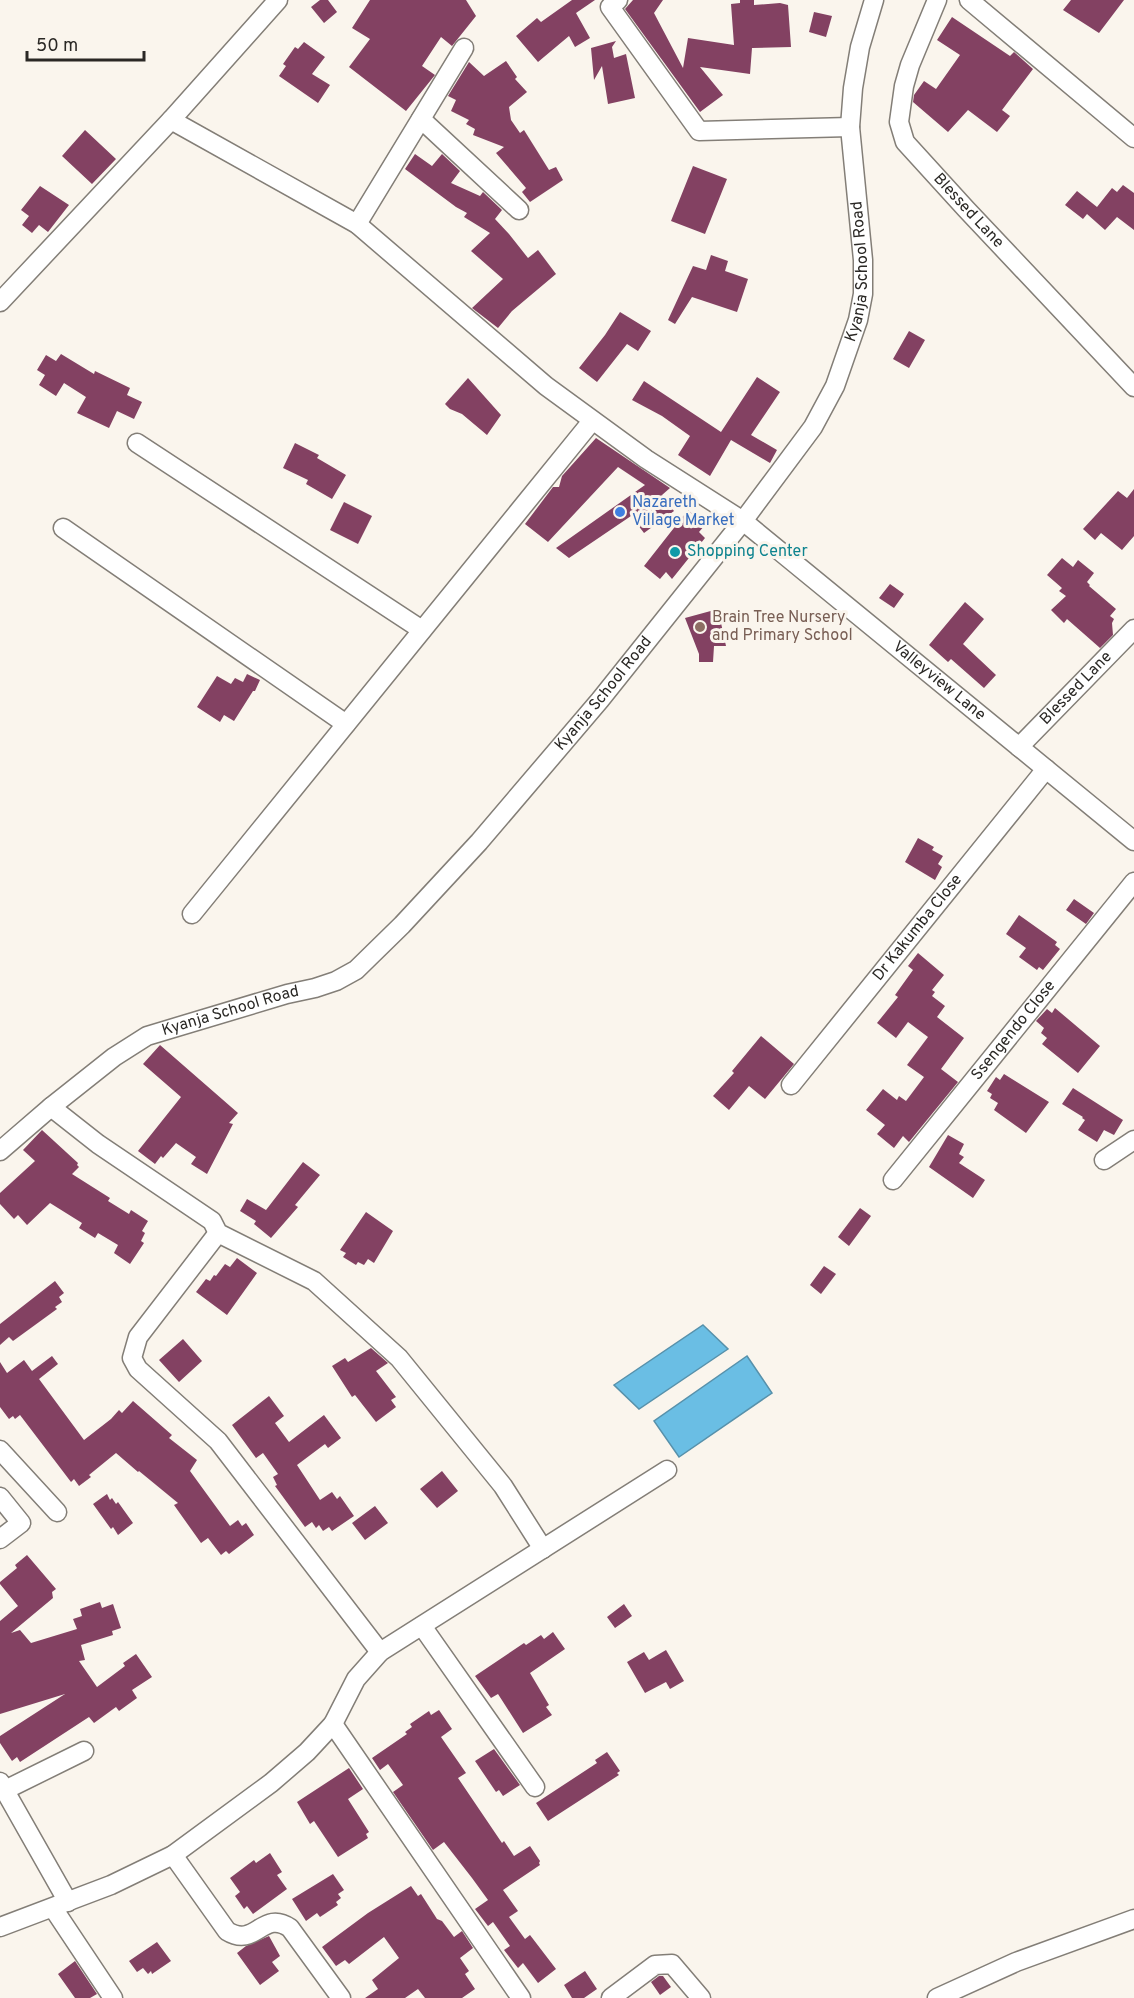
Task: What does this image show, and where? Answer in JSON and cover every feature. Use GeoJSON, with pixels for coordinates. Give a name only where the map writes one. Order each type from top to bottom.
{"type":"FeatureCollection","features":[{"type":"Feature","properties":{"kind":"street"},"geometry":{"type":"LineString","coordinates":[[618,0],[610,7],[699,130],[850,127]]}},
{"type":"Feature","properties":{"kind":"street","name":"Kyanja School Road"},"geometry":{"type":"LineString","coordinates":[[0,1151],[114,1057],[147,1036],[287,994],[315,988],[336,981],[356,970],[402,926],[486,833],[600,700],[743,521],[813,427],[835,386],[858,320],[863,294],[863,260],[850,127],[853,88],[860,47],[874,0]]}},
{"type":"Feature","properties":{"kind":"street","name":"Blessed Lane"},"geometry":{"type":"LineString","coordinates":[[937,0],[910,65],[904,86],[899,122],[905,142],[1134,387]]}},
{"type":"Feature","properties":{"kind":"street"},"geometry":{"type":"LineString","coordinates":[[969,0],[1134,138]]}},
{"type":"Feature","properties":{"kind":"street"},"geometry":{"type":"LineString","coordinates":[[0,302],[171,120],[272,2]]}},
{"type":"Feature","properties":{"kind":"street"},"geometry":{"type":"LineString","coordinates":[[357,224],[464,48]]}},
{"type":"Feature","properties":{"kind":"street"},"geometry":{"type":"LineString","coordinates":[[421,119],[519,210]]}},
{"type":"Feature","properties":{"kind":"street","name":"Valleyview Lane"},"geometry":{"type":"LineString","coordinates":[[171,120],[357,224],[546,386],[646,459],[743,521],[1134,841]]}},
{"type":"Feature","properties":{"kind":"street"},"geometry":{"type":"LineString","coordinates":[[192,914],[592,421]]}},
{"type":"Feature","properties":{"kind":"street"},"geometry":{"type":"LineString","coordinates":[[137,443],[422,630]]}},
{"type":"Feature","properties":{"kind":"street"},"geometry":{"type":"LineString","coordinates":[[63,528],[346,724]]}},
{"type":"Feature","properties":{"kind":"street","name":"Blessed Lane"},"geometry":{"type":"LineString","coordinates":[[1019,747],[1134,629]]}},
{"type":"Feature","properties":{"kind":"street","name":"Dr Kakumba Close"},"geometry":{"type":"LineString","coordinates":[[791,1085],[1046,769]]}},
{"type":"Feature","properties":{"kind":"street","name":"Ssengendo Close"},"geometry":{"type":"LineString","coordinates":[[893,1180],[1134,882]]}},
{"type":"Feature","properties":{"kind":"street"},"geometry":{"type":"LineString","coordinates":[[51,1107],[98,1144],[212,1221],[218,1233],[314,1281],[399,1358],[503,1486],[543,1549]]}},
{"type":"Feature","properties":{"kind":"street"},"geometry":{"type":"LineString","coordinates":[[1104,1160],[1134,1140]]}},
{"type":"Feature","properties":{"kind":"street"},"geometry":{"type":"LineString","coordinates":[[218,1233],[138,1337],[132,1358],[138,1369],[218,1441],[380,1652]]}},
{"type":"Feature","properties":{"kind":"street"},"geometry":{"type":"LineString","coordinates":[[3,1458],[57,1512]]}},
{"type":"Feature","properties":{"kind":"street"},"geometry":{"type":"LineString","coordinates":[[0,1927],[111,1885],[173,1855],[289,1768],[333,1724],[356,1679],[380,1652],[667,1470]]}},
{"type":"Feature","properties":{"kind":"street"},"geometry":{"type":"LineString","coordinates":[[0,1497],[21,1523],[0,1539]]}},
{"type":"Feature","properties":{"kind":"street"},"geometry":{"type":"LineString","coordinates":[[422,1626],[535,1787]]}},
{"type":"Feature","properties":{"kind":"street"},"geometry":{"type":"LineString","coordinates":[[333,1724],[521,1998]]}},
{"type":"Feature","properties":{"kind":"street"},"geometry":{"type":"LineString","coordinates":[[84,1751],[2,1786],[60,1905],[113,1998]]}},
{"type":"Feature","properties":{"kind":"street"},"geometry":{"type":"LineString","coordinates":[[173,1855],[227,1930],[236,1937],[246,1936],[271,1923],[286,1925],[341,1998]]}},
{"type":"Feature","properties":{"kind":"street"},"geometry":{"type":"LineString","coordinates":[[938,1998],[1016,1962],[1134,1920]]}},
{"type":"Feature","properties":{"kind":"street"},"geometry":{"type":"LineString","coordinates":[[611,1998],[655,1965],[672,1964],[701,1998]]}},
{"type":"Feature","properties":{"kind":"water"},"geometry":{"type":"Polygon","coordinates":[[[703,1325],[728,1349],[639,1409],[614,1385],[703,1325]]]}},
{"type":"Feature","properties":{"kind":"water"},"geometry":{"type":"Polygon","coordinates":[[[747,1356],[772,1393],[679,1457],[654,1421],[747,1356]]]}},
{"type":"Feature","properties":{"kind":"building"},"geometry":{"type":"Polygon","coordinates":[[[320,0],[328,0],[337,12],[324,23],[311,7],[320,0]]]}},
{"type":"Feature","properties":{"kind":"building"},"geometry":{"type":"Polygon","coordinates":[[[370,0],[466,0],[476,16],[452,46],[441,37],[422,66],[435,75],[406,111],[349,67],[370,39],[352,28],[370,0]]]}},
{"type":"Feature","properties":{"kind":"building"},"geometry":{"type":"Polygon","coordinates":[[[572,0],[595,0],[576,13],[590,38],[575,47],[569,36],[538,62],[516,36],[537,18],[541,22],[572,0]]]}},
{"type":"Feature","properties":{"kind":"building"},"geometry":{"type":"Polygon","coordinates":[[[633,0],[663,0],[654,13],[683,68],[688,38],[734,45],[731,4],[740,3],[740,0],[754,0],[754,5],[780,3],[788,5],[791,47],[752,48],[750,74],[700,67],[723,95],[700,112],[625,9],[633,0]]]}},
{"type":"Feature","properties":{"kind":"building"},"geometry":{"type":"Polygon","coordinates":[[[1071,0],[1124,0],[1099,33],[1063,10],[1071,0]]]}},
{"type":"Feature","properties":{"kind":"building"},"geometry":{"type":"Polygon","coordinates":[[[814,12],[832,16],[826,37],[809,32],[814,12]]]}},
{"type":"Feature","properties":{"kind":"building"},"geometry":{"type":"Polygon","coordinates":[[[952,17],[1010,56],[1014,52],[1033,69],[1002,110],[1010,116],[997,132],[968,110],[948,132],[913,102],[914,95],[924,81],[936,89],[960,55],[937,40],[952,17]]]}},
{"type":"Feature","properties":{"kind":"building"},"geometry":{"type":"Polygon","coordinates":[[[616,41],[612,47],[614,58],[626,54],[635,98],[608,104],[602,66],[594,80],[591,48],[616,41]]]}},
{"type":"Feature","properties":{"kind":"building"},"geometry":{"type":"Polygon","coordinates":[[[304,42],[325,57],[312,74],[330,85],[318,103],[279,76],[286,66],[283,64],[295,47],[298,49],[304,42]]]}},
{"type":"Feature","properties":{"kind":"building"},"geometry":{"type":"Polygon","coordinates":[[[506,61],[517,77],[515,79],[527,92],[509,107],[511,120],[520,133],[524,130],[549,170],[556,167],[563,180],[530,202],[522,192],[526,188],[496,153],[504,147],[473,135],[475,129],[466,124],[469,120],[451,111],[456,100],[448,96],[469,62],[484,76],[506,61]]]}},
{"type":"Feature","properties":{"kind":"building"},"geometry":{"type":"Polygon","coordinates":[[[85,130],[116,159],[92,184],[62,156],[85,130]]]}},
{"type":"Feature","properties":{"kind":"building"},"geometry":{"type":"Polygon","coordinates":[[[415,154],[432,166],[442,154],[460,171],[451,183],[480,196],[483,192],[502,210],[495,219],[528,258],[538,250],[556,274],[512,311],[498,328],[472,308],[503,279],[471,251],[490,233],[464,217],[467,213],[405,169],[415,154]]]}},
{"type":"Feature","properties":{"kind":"building"},"geometry":{"type":"Polygon","coordinates":[[[693,166],[727,179],[705,234],[671,221],[693,166]]]}},
{"type":"Feature","properties":{"kind":"building"},"geometry":{"type":"Polygon","coordinates":[[[1123,185],[1134,193],[1134,230],[1117,217],[1105,230],[1087,214],[1083,219],[1065,205],[1077,191],[1097,207],[1112,188],[1117,192],[1123,185]]]}},
{"type":"Feature","properties":{"kind":"building"},"geometry":{"type":"Polygon","coordinates":[[[40,186],[69,205],[48,232],[39,225],[32,233],[22,225],[29,216],[21,210],[40,186]]]}},
{"type":"Feature","properties":{"kind":"building"},"geometry":{"type":"Polygon","coordinates":[[[711,255],[728,261],[725,271],[748,279],[737,312],[692,297],[675,324],[668,320],[693,266],[706,270],[711,255]]]}},
{"type":"Feature","properties":{"kind":"building"},"geometry":{"type":"Polygon","coordinates":[[[620,312],[651,331],[638,351],[627,344],[597,382],[579,368],[620,312]]]}},
{"type":"Feature","properties":{"kind":"building"},"geometry":{"type":"Polygon","coordinates":[[[909,331],[925,340],[909,368],[893,359],[909,331]]]}},
{"type":"Feature","properties":{"kind":"building"},"geometry":{"type":"Polygon","coordinates":[[[61,354],[94,374],[95,371],[130,388],[127,395],[142,402],[134,419],[117,411],[109,428],[77,413],[86,397],[64,383],[56,396],[39,385],[45,375],[37,370],[46,355],[56,361],[61,354]]]}},
{"type":"Feature","properties":{"kind":"building"},"geometry":{"type":"Polygon","coordinates":[[[757,377],[780,392],[751,435],[777,450],[770,463],[731,440],[710,476],[678,455],[690,436],[662,416],[632,400],[644,381],[721,432],[757,377]]]}},
{"type":"Feature","properties":{"kind":"building"},"geometry":{"type":"Polygon","coordinates":[[[468,378],[501,415],[487,435],[462,414],[445,404],[468,378]]]}},
{"type":"Feature","properties":{"kind":"building"},"geometry":{"type":"Polygon","coordinates":[[[596,438],[670,488],[662,495],[674,511],[644,533],[631,516],[569,558],[556,548],[645,485],[618,467],[548,542],[525,524],[553,487],[559,487],[562,476],[596,438]]]}},
{"type":"Feature","properties":{"kind":"building"},"geometry":{"type":"Polygon","coordinates":[[[295,443],[319,455],[317,458],[346,475],[332,499],[306,484],[308,480],[283,468],[295,443]]]}},
{"type":"Feature","properties":{"kind":"building"},"geometry":{"type":"Polygon","coordinates":[[[1134,489],[1134,536],[1122,550],[1101,533],[1095,540],[1083,529],[1118,491],[1127,498],[1134,489]]]}},
{"type":"Feature","properties":{"kind":"building"},"geometry":{"type":"Polygon","coordinates":[[[344,502],[372,516],[358,544],[330,530],[344,502]]]}},
{"type":"Feature","properties":{"kind":"building","name":"Shopping Center"},"geometry":{"type":"Polygon","coordinates":[[[688,510],[705,525],[699,532],[705,538],[672,579],[666,572],[660,579],[644,566],[688,510]]]}},
{"type":"Feature","properties":{"kind":"building"},"geometry":{"type":"Polygon","coordinates":[[[1062,558],[1073,567],[1078,560],[1094,573],[1087,582],[1089,586],[1116,609],[1110,616],[1114,619],[1113,635],[1100,648],[1067,619],[1064,623],[1051,610],[1066,596],[1059,591],[1062,588],[1047,575],[1062,558]]]}},
{"type":"Feature","properties":{"kind":"building"},"geometry":{"type":"Polygon","coordinates":[[[890,584],[904,594],[894,608],[879,598],[890,584]]]}},
{"type":"Feature","properties":{"kind":"building"},"geometry":{"type":"Polygon","coordinates":[[[965,602],[984,619],[963,644],[996,675],[984,688],[951,659],[948,662],[929,645],[965,602]]]}},
{"type":"Feature","properties":{"kind":"building"},"geometry":{"type":"Polygon","coordinates":[[[718,609],[726,646],[714,646],[713,662],[699,662],[699,654],[685,618],[718,609]]]}},
{"type":"Feature","properties":{"kind":"building"},"geometry":{"type":"Polygon","coordinates":[[[247,674],[260,680],[234,721],[224,715],[220,722],[197,707],[217,676],[231,684],[235,678],[243,682],[247,674]]]}},
{"type":"Feature","properties":{"kind":"building"},"geometry":{"type":"Polygon","coordinates":[[[918,838],[934,847],[932,850],[943,856],[938,864],[942,867],[935,880],[905,862],[918,838]]]}},
{"type":"Feature","properties":{"kind":"building"},"geometry":{"type":"Polygon","coordinates":[[[1074,899],[1094,913],[1086,924],[1066,910],[1074,899]]]}},
{"type":"Feature","properties":{"kind":"building"},"geometry":{"type":"Polygon","coordinates":[[[1019,915],[1057,942],[1055,945],[1060,949],[1043,970],[1039,967],[1037,970],[1019,957],[1026,948],[1006,934],[1019,915]]]}},
{"type":"Feature","properties":{"kind":"building"},"geometry":{"type":"Polygon","coordinates":[[[918,953],[944,975],[932,990],[935,992],[932,996],[945,1006],[937,1017],[964,1038],[941,1069],[958,1082],[909,1142],[903,1136],[894,1148],[877,1134],[885,1125],[866,1110],[883,1089],[897,1100],[899,1096],[906,1101],[924,1077],[907,1065],[928,1037],[908,1022],[896,1038],[877,1023],[898,997],[895,995],[913,970],[908,966],[918,953]]]}},
{"type":"Feature","properties":{"kind":"building"},"geometry":{"type":"Polygon","coordinates":[[[1055,1008],[1100,1046],[1078,1073],[1042,1044],[1047,1038],[1041,1033],[1044,1028],[1036,1021],[1047,1009],[1052,1013],[1055,1008]]]}},
{"type":"Feature","properties":{"kind":"building"},"geometry":{"type":"Polygon","coordinates":[[[761,1036],[794,1064],[765,1099],[749,1086],[729,1110],[713,1096],[734,1073],[732,1071],[761,1036]]]}},
{"type":"Feature","properties":{"kind":"building"},"geometry":{"type":"Polygon","coordinates":[[[160,1045],[238,1113],[229,1123],[233,1124],[207,1174],[191,1164],[196,1157],[176,1143],[155,1164],[138,1151],[181,1097],[143,1064],[160,1045]]]}},
{"type":"Feature","properties":{"kind":"building"},"geometry":{"type":"Polygon","coordinates":[[[1004,1074],[1049,1102],[1026,1133],[994,1110],[998,1103],[990,1098],[992,1094],[987,1091],[996,1077],[1000,1080],[1004,1074]]]}},
{"type":"Feature","properties":{"kind":"building"},"geometry":{"type":"Polygon","coordinates":[[[1073,1088],[1123,1120],[1114,1135],[1104,1130],[1097,1142],[1078,1130],[1085,1120],[1062,1104],[1073,1088]]]}},
{"type":"Feature","properties":{"kind":"building"},"geometry":{"type":"Polygon","coordinates":[[[42,1130],[78,1163],[79,1167],[72,1174],[110,1198],[108,1201],[129,1214],[131,1210],[148,1221],[142,1231],[145,1233],[141,1241],[144,1243],[130,1264],[114,1253],[118,1245],[98,1233],[95,1238],[79,1228],[82,1223],[50,1203],[27,1225],[18,1215],[14,1219],[0,1204],[0,1193],[35,1161],[23,1150],[42,1130]]]}},
{"type":"Feature","properties":{"kind":"building"},"geometry":{"type":"Polygon","coordinates":[[[948,1135],[964,1144],[959,1154],[964,1157],[959,1163],[985,1180],[973,1198],[929,1167],[948,1135]]]}},
{"type":"Feature","properties":{"kind":"building"},"geometry":{"type":"Polygon","coordinates":[[[303,1162],[320,1175],[295,1205],[298,1207],[271,1238],[254,1224],[256,1221],[240,1211],[247,1199],[266,1210],[303,1162]]]}},
{"type":"Feature","properties":{"kind":"building"},"geometry":{"type":"Polygon","coordinates":[[[860,1208],[871,1216],[849,1246],[838,1237],[860,1208]]]}},
{"type":"Feature","properties":{"kind":"building"},"geometry":{"type":"Polygon","coordinates":[[[366,1212],[393,1231],[374,1263],[368,1259],[364,1265],[358,1262],[356,1265],[343,1257],[346,1253],[340,1250],[366,1212]]]}},
{"type":"Feature","properties":{"kind":"building"},"geometry":{"type":"Polygon","coordinates":[[[237,1258],[257,1273],[227,1315],[196,1292],[206,1279],[210,1281],[225,1264],[230,1267],[237,1258]]]}},
{"type":"Feature","properties":{"kind":"building"},"geometry":{"type":"Polygon","coordinates":[[[824,1266],[836,1274],[821,1294],[810,1285],[824,1266]]]}},
{"type":"Feature","properties":{"kind":"building"},"geometry":{"type":"Polygon","coordinates":[[[55,1281],[64,1293],[59,1297],[62,1302],[55,1307],[57,1309],[13,1341],[9,1337],[0,1345],[0,1324],[55,1281]]]}},
{"type":"Feature","properties":{"kind":"building"},"geometry":{"type":"Polygon","coordinates":[[[183,1339],[202,1361],[179,1382],[159,1360],[183,1339]]]}},
{"type":"Feature","properties":{"kind":"building"},"geometry":{"type":"Polygon","coordinates":[[[371,1348],[388,1363],[376,1371],[396,1397],[391,1400],[396,1407],[376,1422],[355,1395],[352,1397],[332,1366],[345,1358],[348,1362],[371,1348]]]}},
{"type":"Feature","properties":{"kind":"building"},"geometry":{"type":"Polygon","coordinates":[[[52,1356],[58,1364],[39,1379],[84,1440],[119,1410],[122,1413],[133,1401],[172,1435],[169,1438],[197,1460],[190,1471],[230,1526],[238,1520],[242,1526],[246,1523],[254,1535],[229,1554],[226,1551],[221,1555],[208,1538],[201,1543],[174,1505],[178,1503],[116,1453],[79,1486],[74,1479],[71,1482],[20,1415],[15,1419],[13,1416],[9,1419],[0,1407],[0,1362],[7,1373],[24,1360],[32,1371],[52,1356]]]}},
{"type":"Feature","properties":{"kind":"building"},"geometry":{"type":"Polygon","coordinates":[[[269,1396],[284,1416],[275,1423],[289,1442],[324,1415],[341,1438],[328,1448],[325,1444],[297,1465],[320,1500],[332,1492],[337,1499],[340,1496],[354,1516],[332,1531],[329,1527],[323,1531],[319,1525],[316,1528],[312,1522],[305,1527],[275,1486],[277,1485],[273,1477],[278,1474],[263,1453],[256,1458],[232,1425],[269,1396]]]}},
{"type":"Feature","properties":{"kind":"building"},"geometry":{"type":"Polygon","coordinates":[[[442,1471],[458,1491],[437,1508],[420,1489],[442,1471]]]}},
{"type":"Feature","properties":{"kind":"building"},"geometry":{"type":"Polygon","coordinates":[[[107,1494],[110,1500],[112,1498],[116,1504],[118,1502],[133,1523],[118,1535],[93,1504],[107,1494]]]}},
{"type":"Feature","properties":{"kind":"building"},"geometry":{"type":"Polygon","coordinates":[[[375,1506],[388,1523],[365,1540],[352,1523],[375,1506]]]}},
{"type":"Feature","properties":{"kind":"building"},"geometry":{"type":"Polygon","coordinates":[[[27,1555],[56,1589],[52,1592],[53,1598],[11,1633],[20,1630],[31,1643],[77,1629],[73,1619],[82,1616],[80,1609],[100,1602],[102,1608],[113,1604],[121,1628],[112,1631],[113,1635],[81,1645],[85,1660],[79,1661],[97,1687],[125,1666],[123,1663],[136,1654],[152,1677],[132,1690],[137,1698],[119,1711],[116,1707],[94,1723],[89,1717],[20,1762],[17,1757],[12,1761],[0,1743],[0,1736],[65,1694],[0,1714],[0,1621],[18,1606],[0,1582],[17,1568],[15,1565],[27,1555]]]}},
{"type":"Feature","properties":{"kind":"building"},"geometry":{"type":"Polygon","coordinates":[[[624,1604],[632,1616],[615,1628],[607,1617],[624,1604]]]}},
{"type":"Feature","properties":{"kind":"building"},"geometry":{"type":"Polygon","coordinates":[[[553,1632],[565,1649],[530,1673],[549,1705],[546,1707],[552,1715],[523,1733],[498,1694],[491,1698],[475,1676],[524,1643],[526,1645],[541,1635],[544,1639],[553,1632]]]}},
{"type":"Feature","properties":{"kind":"building"},"geometry":{"type":"Polygon","coordinates":[[[666,1650],[684,1681],[670,1689],[666,1682],[645,1693],[627,1662],[644,1652],[649,1660],[666,1650]]]}},
{"type":"Feature","properties":{"kind":"building"},"geometry":{"type":"Polygon","coordinates":[[[439,1710],[452,1729],[441,1737],[466,1773],[458,1778],[502,1843],[504,1841],[514,1856],[530,1846],[540,1861],[540,1865],[503,1890],[518,1911],[509,1917],[525,1939],[530,1935],[556,1969],[538,1983],[523,1963],[518,1968],[504,1950],[510,1946],[493,1922],[488,1926],[475,1909],[488,1900],[472,1878],[444,1842],[433,1850],[393,1792],[403,1785],[388,1764],[380,1770],[372,1758],[407,1734],[405,1732],[412,1727],[410,1724],[429,1711],[431,1715],[439,1710]]]}},
{"type":"Feature","properties":{"kind":"building"},"geometry":{"type":"Polygon","coordinates":[[[494,1749],[520,1785],[503,1796],[499,1790],[496,1792],[475,1761],[494,1749]]]}},
{"type":"Feature","properties":{"kind":"building"},"geometry":{"type":"Polygon","coordinates":[[[607,1752],[620,1771],[617,1773],[619,1775],[548,1821],[536,1803],[597,1763],[595,1760],[607,1752]]]}},
{"type":"Feature","properties":{"kind":"building"},"geometry":{"type":"Polygon","coordinates":[[[349,1768],[363,1789],[348,1799],[369,1832],[366,1834],[368,1838],[338,1857],[314,1821],[310,1824],[297,1802],[349,1768]]]}},
{"type":"Feature","properties":{"kind":"building"},"geometry":{"type":"Polygon","coordinates":[[[270,1853],[282,1872],[277,1875],[287,1889],[253,1914],[247,1906],[244,1909],[235,1896],[240,1892],[230,1878],[254,1860],[256,1863],[270,1853]]]}},
{"type":"Feature","properties":{"kind":"building"},"geometry":{"type":"Polygon","coordinates":[[[333,1874],[344,1890],[338,1894],[341,1898],[336,1902],[338,1905],[320,1917],[317,1913],[306,1921],[292,1899],[333,1874]]]}},
{"type":"Feature","properties":{"kind":"building"},"geometry":{"type":"Polygon","coordinates":[[[411,1886],[418,1896],[421,1894],[437,1919],[442,1921],[454,1937],[462,1931],[473,1948],[460,1958],[469,1971],[465,1974],[475,1989],[462,1998],[425,1998],[418,1989],[405,1998],[365,1998],[378,1989],[372,1980],[399,1958],[384,1937],[349,1964],[345,1960],[336,1966],[322,1947],[368,1913],[411,1886]]]}},
{"type":"Feature","properties":{"kind":"building"},"geometry":{"type":"Polygon","coordinates":[[[269,1936],[280,1956],[272,1962],[279,1971],[260,1985],[237,1953],[246,1946],[269,1936]]]}},
{"type":"Feature","properties":{"kind":"building"},"geometry":{"type":"Polygon","coordinates":[[[157,1942],[171,1961],[152,1974],[151,1971],[148,1974],[143,1968],[137,1972],[129,1961],[157,1942]]]}},
{"type":"Feature","properties":{"kind":"building"},"geometry":{"type":"Polygon","coordinates":[[[75,1961],[97,1994],[90,1998],[75,1998],[58,1974],[75,1961]]]}},
{"type":"Feature","properties":{"kind":"building"},"geometry":{"type":"Polygon","coordinates":[[[585,1971],[597,1989],[584,1998],[572,1998],[564,1985],[585,1971]]]}},
{"type":"Feature","properties":{"kind":"building"},"geometry":{"type":"Polygon","coordinates":[[[663,1976],[671,1987],[660,1995],[651,1982],[663,1976]]]}},
{"type":"Feature","properties":{"kind":"place","name":"Nazareth Village Market"},"geometry":{"type":"Point","coordinates":[620,512]}},
{"type":"Feature","properties":{"kind":"place","name":"Shopping Center"},"geometry":{"type":"Point","coordinates":[675,552]}},
{"type":"Feature","properties":{"kind":"place","name":"Brain Tree Nursery and Primary School"},"geometry":{"type":"Point","coordinates":[700,627]}}]}
